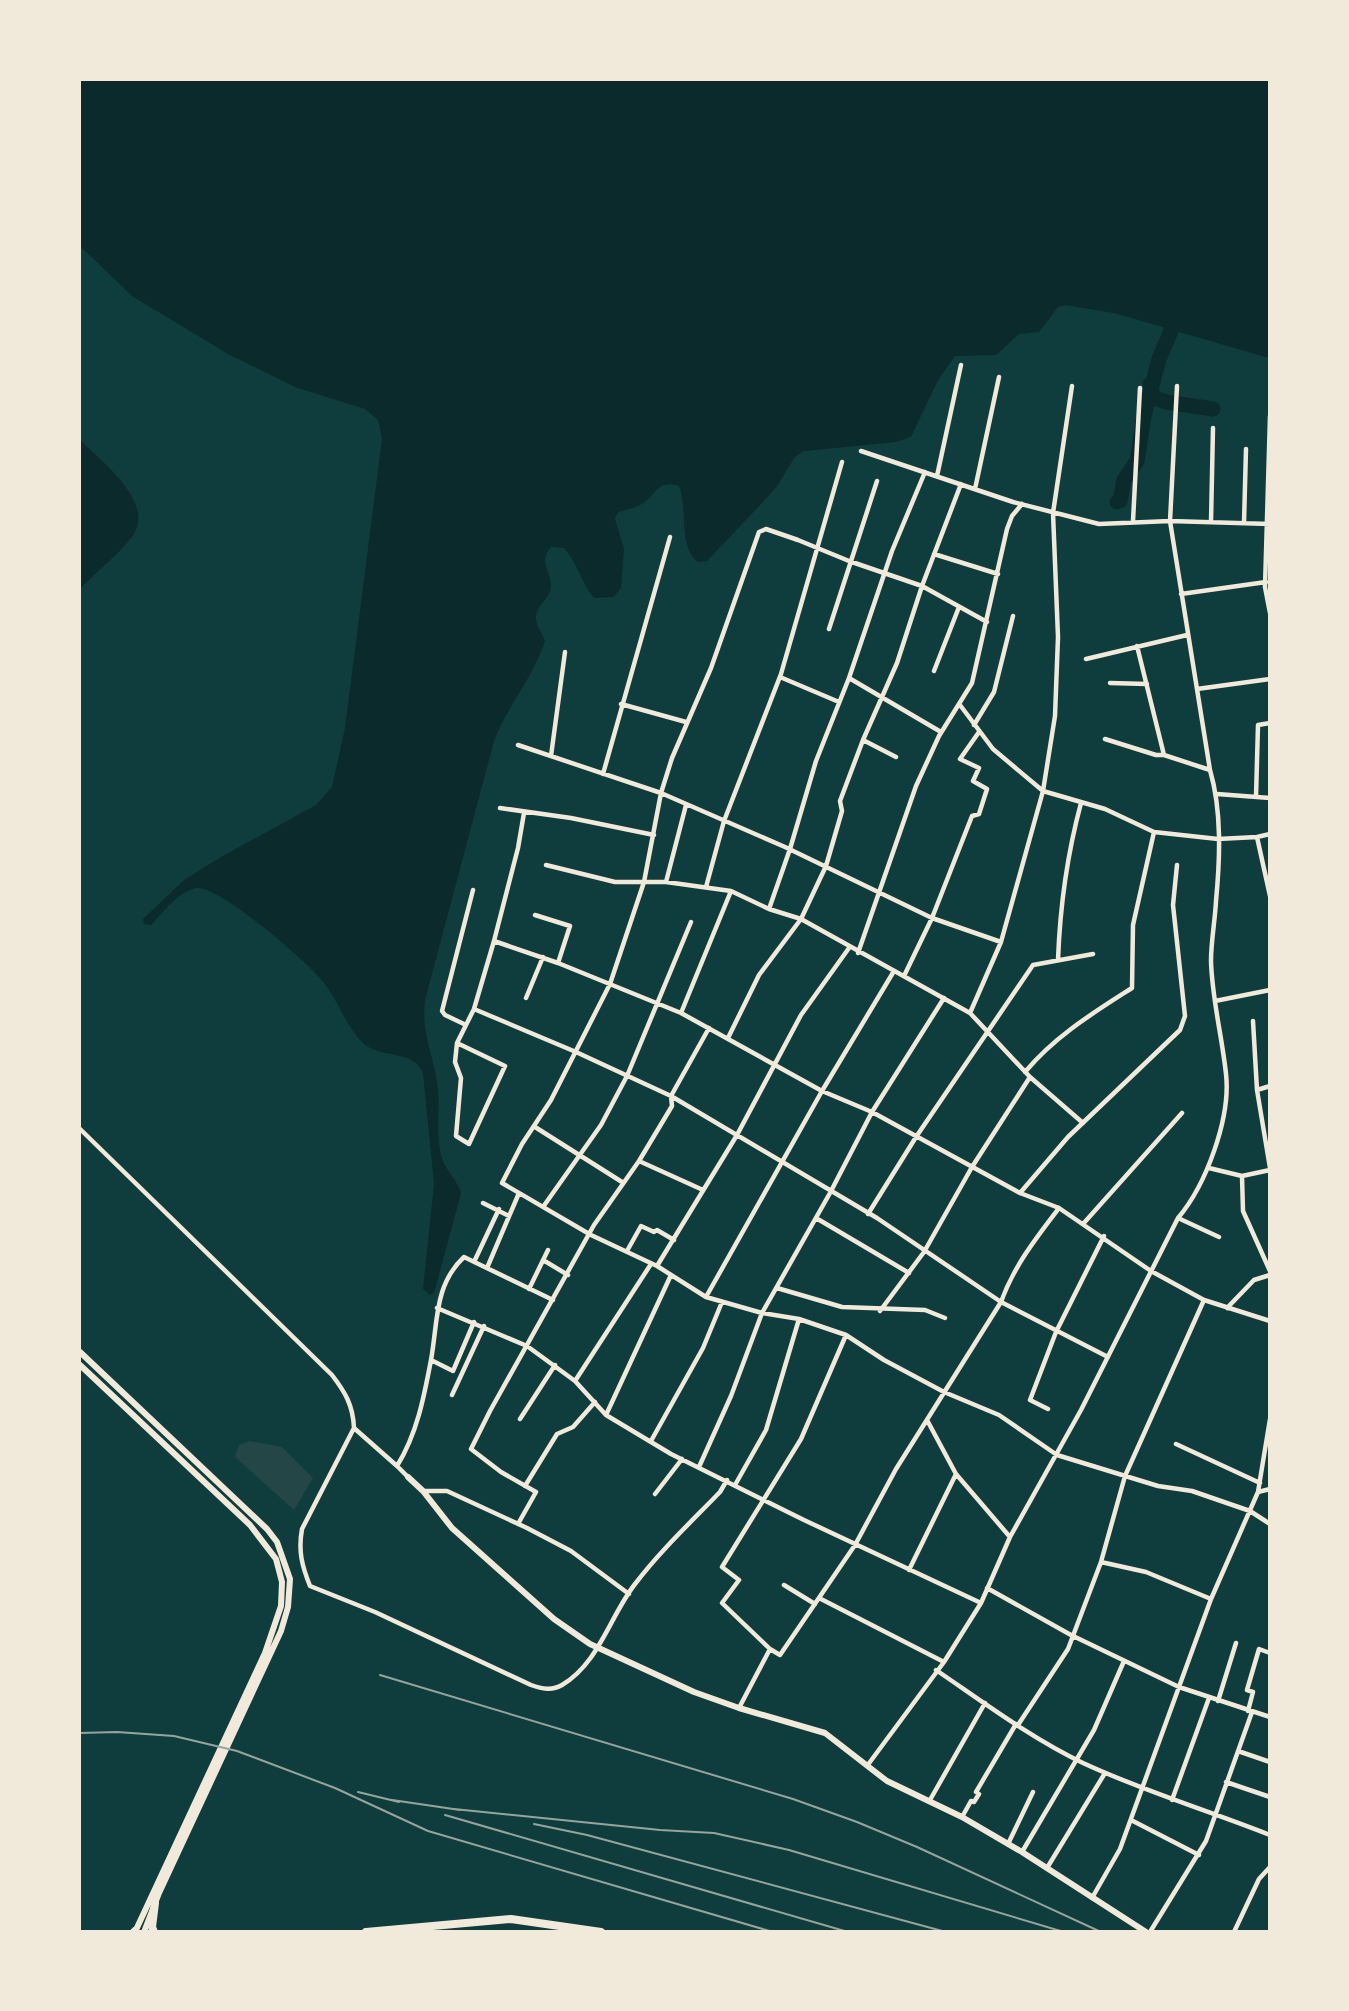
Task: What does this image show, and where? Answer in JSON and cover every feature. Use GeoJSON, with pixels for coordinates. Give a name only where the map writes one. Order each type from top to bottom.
{"type":"FeatureCollection","features":[{"type":"Feature","properties":{"kind":"highway"},"geometry":{"type":"LineString","coordinates":[[154,1932],[152,1928],[155,1897]]}},
{"type":"Feature","properties":{"kind":"highway"},"geometry":{"type":"LineString","coordinates":[[366,1932],[512,1919],[601,1932]]}},
{"type":"Feature","properties":{"kind":"street"},"geometry":{"type":"LineString","coordinates":[[937,476],[961,365]]}},
{"type":"Feature","properties":{"kind":"street"},"geometry":{"type":"LineString","coordinates":[[975,489],[999,377]]}},
{"type":"Feature","properties":{"kind":"street"},"geometry":{"type":"LineString","coordinates":[[970,1013],[1001,942],[1043,791],[1055,716],[1058,637],[1053,513],[1072,386]]}},
{"type":"Feature","properties":{"kind":"street"},"geometry":{"type":"LineString","coordinates":[[867,1766],[944,1662],[981,1603],[1010,1537],[1057,1455],[1178,1218],[1189,1206],[1209,1168],[1224,1118],[1227,1084],[1211,960],[1217,895],[1217,794],[1210,770],[1170,521],[1177,386]]}},
{"type":"Feature","properties":{"kind":"street"},"geometry":{"type":"LineString","coordinates":[[1132,521],[1140,388]]}},
{"type":"Feature","properties":{"kind":"street"},"geometry":{"type":"LineString","coordinates":[[1269,416],[1266,582],[1269,613]]}},
{"type":"Feature","properties":{"kind":"street"},"geometry":{"type":"LineString","coordinates":[[1211,522],[1213,428]]}},
{"type":"Feature","properties":{"kind":"street"},"geometry":{"type":"LineString","coordinates":[[1244,523],[1246,449]]}},
{"type":"Feature","properties":{"kind":"street"},"geometry":{"type":"LineString","coordinates":[[861,451],[1022,504],[1100,524],[1170,521],[1268,524]]}},
{"type":"Feature","properties":{"kind":"street"},"geometry":{"type":"LineString","coordinates":[[706,887],[724,821],[780,677],[842,462]]}},
{"type":"Feature","properties":{"kind":"street"},"geometry":{"type":"LineString","coordinates":[[769,909],[790,849],[816,761],[925,472]]}},
{"type":"Feature","properties":{"kind":"street"},"geometry":{"type":"LineString","coordinates":[[829,629],[849,561],[877,481]]}},
{"type":"Feature","properties":{"kind":"street"},"geometry":{"type":"LineString","coordinates":[[728,1038],[759,975],[801,919],[826,866],[842,811],[840,801],[863,740],[897,663],[922,586],[962,484]]}},
{"type":"Feature","properties":{"kind":"street"},"geometry":{"type":"LineString","coordinates":[[858,952],[916,786],[941,732],[972,683],[1012,516],[1022,504]]}},
{"type":"Feature","properties":{"kind":"street"},"geometry":{"type":"LineString","coordinates":[[987,622],[922,586],[766,530],[759,532],[711,668],[686,722],[661,794],[645,882],[610,984],[576,1052],[502,1183],[591,1235],[657,1266],[706,1297],[762,1313],[799,1319],[846,1335],[884,1360],[944,1392],[999,1415],[1057,1455],[1158,1486],[1192,1491],[1250,1511],[1269,1524]]}},
{"type":"Feature","properties":{"kind":"street"},"geometry":{"type":"LineString","coordinates":[[603,774],[670,537]]}},
{"type":"Feature","properties":{"kind":"street"},"geometry":{"type":"LineString","coordinates":[[934,554],[998,574]]}},
{"type":"Feature","properties":{"kind":"street"},"geometry":{"type":"LineString","coordinates":[[1181,594],[1266,582]]}},
{"type":"Feature","properties":{"kind":"street"},"geometry":{"type":"LineString","coordinates":[[934,671],[959,607]]}},
{"type":"Feature","properties":{"kind":"street"},"geometry":{"type":"LineString","coordinates":[[974,725],[994,692],[1013,616]]}},
{"type":"Feature","properties":{"kind":"street"},"geometry":{"type":"LineString","coordinates":[[1086,658],[1187,635]]}},
{"type":"Feature","properties":{"kind":"street"},"geometry":{"type":"LineString","coordinates":[[1137,646],[1164,755]]}},
{"type":"Feature","properties":{"kind":"street"},"geometry":{"type":"LineString","coordinates":[[551,756],[565,652]]}},
{"type":"Feature","properties":{"kind":"street"},"geometry":{"type":"LineString","coordinates":[[780,677],[839,702]]}},
{"type":"Feature","properties":{"kind":"street"},"geometry":{"type":"LineString","coordinates":[[849,678],[941,732]]}},
{"type":"Feature","properties":{"kind":"street"},"geometry":{"type":"LineString","coordinates":[[1197,688],[1269,679]]}},
{"type":"Feature","properties":{"kind":"street"},"geometry":{"type":"LineString","coordinates":[[1110,683],[1147,684]]}},
{"type":"Feature","properties":{"kind":"street"},"geometry":{"type":"LineString","coordinates":[[621,704],[686,722]]}},
{"type":"Feature","properties":{"kind":"street"},"geometry":{"type":"LineString","coordinates":[[960,705],[993,749],[1043,791],[1105,810],[1154,832],[1218,839],[1257,837],[1269,834]]}},
{"type":"Feature","properties":{"kind":"street"},"geometry":{"type":"LineString","coordinates":[[1256,797],[1258,725],[1269,723]]}},
{"type":"Feature","properties":{"kind":"street"},"geometry":{"type":"LineString","coordinates":[[904,976],[932,918],[972,816],[979,814],[987,789],[973,781],[980,768],[960,759],[979,732]]}},
{"type":"Feature","properties":{"kind":"street"},"geometry":{"type":"LineString","coordinates":[[1105,739],[1210,770]]}},
{"type":"Feature","properties":{"kind":"street"},"geometry":{"type":"LineString","coordinates":[[863,740],[896,757]]}},
{"type":"Feature","properties":{"kind":"street"},"geometry":{"type":"LineString","coordinates":[[518,745],[661,794],[790,849],[932,918],[1001,942]]}},
{"type":"Feature","properties":{"kind":"street"},"geometry":{"type":"LineString","coordinates":[[1217,794],[1269,798]]}},
{"type":"Feature","properties":{"kind":"street"},"geometry":{"type":"LineString","coordinates":[[1058,960],[1059,918],[1068,855],[1082,803]]}},
{"type":"Feature","properties":{"kind":"street"},"geometry":{"type":"LineString","coordinates":[[666,882],[686,805]]}},
{"type":"Feature","properties":{"kind":"street"},"geometry":{"type":"LineString","coordinates":[[500,808],[571,818],[654,835]]}},
{"type":"Feature","properties":{"kind":"street"},"geometry":{"type":"LineString","coordinates":[[457,1043],[505,1066],[470,1144],[456,1136],[462,1078],[455,1062],[457,1043],[474,1009],[494,941],[518,848],[524,813]]}},
{"type":"Feature","properties":{"kind":"street"},"geometry":{"type":"LineString","coordinates":[[1025,1072],[1038,1056],[1075,1024],[1132,988],[1133,924],[1154,832]]}},
{"type":"Feature","properties":{"kind":"street"},"geometry":{"type":"LineString","coordinates":[[1257,837],[1268,878],[1269,896]]}},
{"type":"Feature","properties":{"kind":"street"},"geometry":{"type":"LineString","coordinates":[[546,864],[615,882],[666,882],[731,891],[769,909],[801,919],[849,948],[970,1013],[1030,1077],[1083,1123]]}},
{"type":"Feature","properties":{"kind":"street"},"geometry":{"type":"LineString","coordinates":[[1020,1193],[1083,1123],[1180,1029],[1185,1016],[1173,905],[1177,865]]}},
{"type":"Feature","properties":{"kind":"street"},"geometry":{"type":"LineString","coordinates":[[466,1025],[445,1015],[442,1011],[473,890]]}},
{"type":"Feature","properties":{"kind":"street"},"geometry":{"type":"LineString","coordinates":[[681,1013],[731,891]]}},
{"type":"Feature","properties":{"kind":"street"},"geometry":{"type":"LineString","coordinates":[[535,915],[570,926],[558,963]]}},
{"type":"Feature","properties":{"kind":"street"},"geometry":{"type":"LineString","coordinates":[[543,1207],[601,1125],[627,1076],[660,1002],[691,922]]}},
{"type":"Feature","properties":{"kind":"street"},"geometry":{"type":"LineString","coordinates":[[494,941],[543,957],[660,1002],[822,1091],[872,1112],[1020,1193],[1059,1208],[1104,1236],[1151,1270],[1204,1300],[1269,1321]]}},
{"type":"Feature","properties":{"kind":"street"},"geometry":{"type":"LineString","coordinates":[[657,1266],[737,1135],[801,1015],[849,948]]}},
{"type":"Feature","properties":{"kind":"street"},"geometry":{"type":"LineString","coordinates":[[868,1214],[916,1137],[1034,965],[1092,954]]}},
{"type":"Feature","properties":{"kind":"street"},"geometry":{"type":"LineString","coordinates":[[526,998],[543,957]]}},
{"type":"Feature","properties":{"kind":"street"},"geometry":{"type":"LineString","coordinates":[[706,1297],[822,1091],[894,971]]}},
{"type":"Feature","properties":{"kind":"street"},"geometry":{"type":"LineString","coordinates":[[1215,1001],[1269,990]]}},
{"type":"Feature","properties":{"kind":"street"},"geometry":{"type":"LineString","coordinates":[[699,1467],[731,1396],[762,1313],[830,1193],[872,1112],[944,998]]}},
{"type":"Feature","properties":{"kind":"street"},"geometry":{"type":"LineString","coordinates":[[474,1009],[576,1052],[671,1096],[868,1214],[1001,1302],[1108,1357]]}},
{"type":"Feature","properties":{"kind":"street"},"geometry":{"type":"LineString","coordinates":[[1209,1168],[1242,1176],[1269,1169],[1257,1090],[1252,1021]]}},
{"type":"Feature","properties":{"kind":"street"},"geometry":{"type":"LineString","coordinates":[[518,1524],[536,1492],[471,1449],[490,1411],[622,1182],[639,1161],[672,1106],[671,1096],[709,1028]]}},
{"type":"Feature","properties":{"kind":"street"},"geometry":{"type":"LineString","coordinates":[[880,1311],[924,1252],[972,1167],[1030,1077]]}},
{"type":"Feature","properties":{"kind":"street"},"geometry":{"type":"LineString","coordinates":[[1257,1090],[1269,1086]]}},
{"type":"Feature","properties":{"kind":"street"},"geometry":{"type":"LineString","coordinates":[[1083,1224],[1182,1113]]}},
{"type":"Feature","properties":{"kind":"street"},"geometry":{"type":"LineString","coordinates":[[535,1127],[622,1182]]}},
{"type":"Feature","properties":{"kind":"street"},"geometry":{"type":"LineString","coordinates":[[80,1129],[332,1375],[347,1396],[353,1414],[354,1428],[302,1529],[299,1546],[301,1565],[310,1586],[375,1612],[541,1689],[555,1688],[564,1684],[597,1648],[629,1594],[661,1552],[720,1492],[727,1480]]}},
{"type":"Feature","properties":{"kind":"street"},"geometry":{"type":"LineString","coordinates":[[639,1161],[704,1190]]}},
{"type":"Feature","properties":{"kind":"street"},"geometry":{"type":"LineString","coordinates":[[1227,1308],[1254,1280],[1269,1273],[1243,1211],[1242,1176]]}},
{"type":"Feature","properties":{"kind":"street"},"geometry":{"type":"LineString","coordinates":[[487,1268],[519,1193]]}},
{"type":"Feature","properties":{"kind":"street"},"geometry":{"type":"LineString","coordinates":[[483,1203],[509,1216]]}},
{"type":"Feature","properties":{"kind":"street"},"geometry":{"type":"LineString","coordinates":[[846,1335],[801,1439],[722,1567],[739,1580],[722,1603],[770,1649],[780,1655],[855,1545],[896,1468],[1001,1302],[1024,1253],[1059,1208]]}},
{"type":"Feature","properties":{"kind":"street"},"geometry":{"type":"LineString","coordinates":[[474,1262],[499,1209]]}},
{"type":"Feature","properties":{"kind":"street"},"geometry":{"type":"LineString","coordinates":[[816,1218],[909,1273]]}},
{"type":"Feature","properties":{"kind":"street"},"geometry":{"type":"LineString","coordinates":[[1178,1218],[1219,1237]]}},
{"type":"Feature","properties":{"kind":"street"},"geometry":{"type":"LineString","coordinates":[[627,1251],[641,1226],[654,1233],[657,1230],[674,1240]]}},
{"type":"Feature","properties":{"kind":"street"},"geometry":{"type":"LineString","coordinates":[[1048,1409],[1030,1400],[1056,1332],[1104,1236]]}},
{"type":"Feature","properties":{"kind":"street"},"geometry":{"type":"LineString","coordinates":[[530,1289],[548,1250]]}},
{"type":"Feature","properties":{"kind":"street"},"geometry":{"type":"LineString","coordinates":[[397,1466],[414,1434],[431,1360],[436,1308],[446,1280],[454,1266],[464,1257],[553,1300]]}},
{"type":"Feature","properties":{"kind":"street"},"geometry":{"type":"LineString","coordinates":[[543,1260],[568,1275]]}},
{"type":"Feature","properties":{"kind":"street"},"geometry":{"type":"LineString","coordinates":[[575,1381],[651,1264]]}},
{"type":"Feature","properties":{"kind":"street"},"geometry":{"type":"LineString","coordinates":[[606,1415],[671,1275]]}},
{"type":"Feature","properties":{"kind":"street"},"geometry":{"type":"LineString","coordinates":[[777,1288],[842,1307],[880,1311],[925,1310],[945,1318]]}},
{"type":"Feature","properties":{"kind":"street"},"geometry":{"type":"LineString","coordinates":[[962,1817],[971,1800],[974,1802],[979,1794],[976,1792],[1017,1725],[1068,1649],[1071,1635],[1101,1562],[1125,1476],[1204,1300]]}},
{"type":"Feature","properties":{"kind":"street"},"geometry":{"type":"LineString","coordinates":[[651,1441],[703,1348],[722,1302]]}},
{"type":"Feature","properties":{"kind":"street"},"geometry":{"type":"LineString","coordinates":[[436,1308],[484,1326],[527,1346],[575,1381],[606,1415],[681,1459],[855,1545],[981,1603]]}},
{"type":"Feature","properties":{"kind":"street"},"geometry":{"type":"LineString","coordinates":[[735,1485],[766,1430],[799,1319]]}},
{"type":"Feature","properties":{"kind":"street"},"geometry":{"type":"LineString","coordinates":[[431,1360],[453,1371],[474,1322]]}},
{"type":"Feature","properties":{"kind":"street"},"geometry":{"type":"LineString","coordinates":[[452,1395],[484,1326]]}},
{"type":"Feature","properties":{"kind":"street"},"geometry":{"type":"LineString","coordinates":[[80,1352],[267,1528],[277,1542],[290,1578],[288,1607],[272,1655],[155,1897],[134,1931]]}},
{"type":"Feature","properties":{"kind":"street"},"geometry":{"type":"LineString","coordinates":[[80,1365],[250,1525],[276,1559],[282,1582],[281,1606],[265,1653],[155,1897],[144,1932]]}},
{"type":"Feature","properties":{"kind":"street"},"geometry":{"type":"LineString","coordinates":[[520,1419],[555,1365]]}},
{"type":"Feature","properties":{"kind":"street"},"geometry":{"type":"LineString","coordinates":[[525,1486],[558,1434],[573,1427],[595,1402]]}},
{"type":"Feature","properties":{"kind":"street"},"geometry":{"type":"LineString","coordinates":[[1092,1898],[1120,1849],[1211,1599],[1258,1492],[1269,1419]]}},
{"type":"Feature","properties":{"kind":"street"},"geometry":{"type":"LineString","coordinates":[[927,1420],[956,1474],[1010,1537]]}},
{"type":"Feature","properties":{"kind":"street"},"geometry":{"type":"LineString","coordinates":[[354,1428],[423,1491],[452,1528],[555,1619],[597,1648],[694,1692],[739,1708],[825,1733],[887,1781],[930,1800],[1022,1851],[1148,1932],[1199,1855],[1238,1751],[1250,1711],[1253,1692],[1247,1690],[1258,1649],[1269,1653]]}},
{"type":"Feature","properties":{"kind":"street"},"geometry":{"type":"LineString","coordinates":[[1176,1444],[1260,1483]]}},
{"type":"Feature","properties":{"kind":"street"},"geometry":{"type":"LineString","coordinates":[[655,1494],[681,1459]]}},
{"type":"Feature","properties":{"kind":"street"},"geometry":{"type":"LineString","coordinates":[[1261,1463],[1269,1460]]}},
{"type":"Feature","properties":{"kind":"street"},"geometry":{"type":"LineString","coordinates":[[909,1570],[956,1474]]}},
{"type":"Feature","properties":{"kind":"street"},"geometry":{"type":"LineString","coordinates":[[1258,1492],[1269,1490]]}},
{"type":"Feature","properties":{"kind":"street"},"geometry":{"type":"LineString","coordinates":[[423,1491],[447,1491],[518,1524],[571,1551],[629,1594]]}},
{"type":"Feature","properties":{"kind":"street"},"geometry":{"type":"LineString","coordinates":[[1101,1562],[1146,1572],[1211,1599]]}},
{"type":"Feature","properties":{"kind":"street"},"geometry":{"type":"LineString","coordinates":[[784,1585],[815,1604]]}},
{"type":"Feature","properties":{"kind":"street"},"geometry":{"type":"LineString","coordinates":[[987,1588],[1071,1635],[1179,1687],[1269,1717]]}},
{"type":"Feature","properties":{"kind":"street"},"geometry":{"type":"LineString","coordinates":[[819,1598],[944,1662]]}},
{"type":"Feature","properties":{"kind":"street"},"geometry":{"type":"LineString","coordinates":[[1218,1701],[1236,1643]]}},
{"type":"Feature","properties":{"kind":"street"},"geometry":{"type":"LineString","coordinates":[[739,1708],[770,1649]]}},
{"type":"Feature","properties":{"kind":"street"},"geometry":{"type":"LineString","coordinates":[[1022,1851],[1094,1730],[1124,1661]]}},
{"type":"Feature","properties":{"kind":"street"},"geometry":{"type":"LineString","coordinates":[[936,1670],[1017,1725],[1076,1759],[1143,1790],[1214,1813],[1269,1835]]}},
{"type":"Feature","properties":{"kind":"street"},"geometry":{"type":"LineString","coordinates":[[1172,1800],[1209,1698]]}},
{"type":"Feature","properties":{"kind":"street"},"geometry":{"type":"LineString","coordinates":[[930,1800],[985,1703]]}},
{"type":"Feature","properties":{"kind":"street"},"geometry":{"type":"LineString","coordinates":[[1238,1751],[1269,1762]]}},
{"type":"Feature","properties":{"kind":"street"},"geometry":{"type":"LineString","coordinates":[[1047,1868],[1105,1773]]}},
{"type":"Feature","properties":{"kind":"street"},"geometry":{"type":"LineString","coordinates":[[1226,1782],[1269,1797]]}},
{"type":"Feature","properties":{"kind":"street"},"geometry":{"type":"LineString","coordinates":[[1008,1844],[1033,1792]]}},
{"type":"Feature","properties":{"kind":"street"},"geometry":{"type":"LineString","coordinates":[[1131,1820],[1199,1855]]}},
{"type":"Feature","properties":{"kind":"street"},"geometry":{"type":"LineString","coordinates":[[1234,1932],[1259,1880],[1269,1867]]}},
{"type":"Feature","properties":{"kind":"shaded area"},"geometry":{"type":"Polygon","coordinates":[[[80,80],[1269,80],[1269,358],[1114,313],[1065,305],[1058,307],[1039,332],[1019,334],[996,355],[955,356],[938,380],[911,437],[896,442],[804,451],[795,457],[777,486],[707,561],[698,562],[688,547],[682,495],[679,486],[672,484],[662,486],[639,505],[618,512],[615,519],[624,549],[621,588],[613,597],[594,598],[564,548],[551,547],[545,559],[551,585],[550,591],[536,616],[545,641],[534,668],[506,715],[494,741],[425,1000],[425,1025],[438,1091],[438,1135],[441,1153],[461,1193],[434,1293],[430,1295],[423,1289],[434,1184],[423,1073],[418,1065],[404,1057],[368,1047],[356,1035],[329,990],[315,973],[264,927],[224,899],[197,888],[184,893],[151,925],[144,924],[143,919],[184,880],[316,805],[332,787],[345,728],[382,439],[378,420],[365,409],[295,387],[228,354],[132,296],[80,246],[80,80]]]}},
{"type":"Feature","properties":{"kind":"shaded area"},"geometry":{"type":"Polygon","coordinates":[[[80,440],[112,471],[132,497],[137,510],[138,524],[126,544],[80,589],[80,440]]]}},
{"type":"Feature","properties":{"kind":"shaded area"},"geometry":{"type":"Polygon","coordinates":[[[250,1441],[282,1447],[313,1478],[294,1510],[235,1457],[239,1445],[250,1441]]]}},
{"type":"Feature","properties":{"kind":"waterway"},"geometry":{"type":"LineString","coordinates":[[1117,502],[1120,501],[1124,480],[1137,461],[1144,416],[1159,359],[1179,312]]}},
{"type":"Feature","properties":{"kind":"waterway"},"geometry":{"type":"LineString","coordinates":[[1150,384],[1153,397],[1166,402],[1213,409]]}},
{"type":"Feature","properties":{"kind":"railway"},"geometry":{"type":"LineString","coordinates":[[380,1675],[793,1799],[917,1847],[1101,1932]]}},
{"type":"Feature","properties":{"kind":"railway"},"geometry":{"type":"LineString","coordinates":[[80,1733],[117,1732],[174,1736],[237,1751],[335,1788],[428,1831],[773,1932]]}},
{"type":"Feature","properties":{"kind":"railway"},"geometry":{"type":"LineString","coordinates":[[358,1792],[399,1802]]}},
{"type":"Feature","properties":{"kind":"railway"},"geometry":{"type":"LineString","coordinates":[[392,1800],[460,1810]]}},
{"type":"Feature","properties":{"kind":"railway"},"geometry":{"type":"LineString","coordinates":[[454,1809],[660,1830],[714,1833],[789,1850],[1064,1932]]}},
{"type":"Feature","properties":{"kind":"railway"},"geometry":{"type":"LineString","coordinates":[[445,1815],[848,1932]]}},
{"type":"Feature","properties":{"kind":"railway"},"geometry":{"type":"LineString","coordinates":[[534,1824],[587,1835],[946,1932]]}}]}
